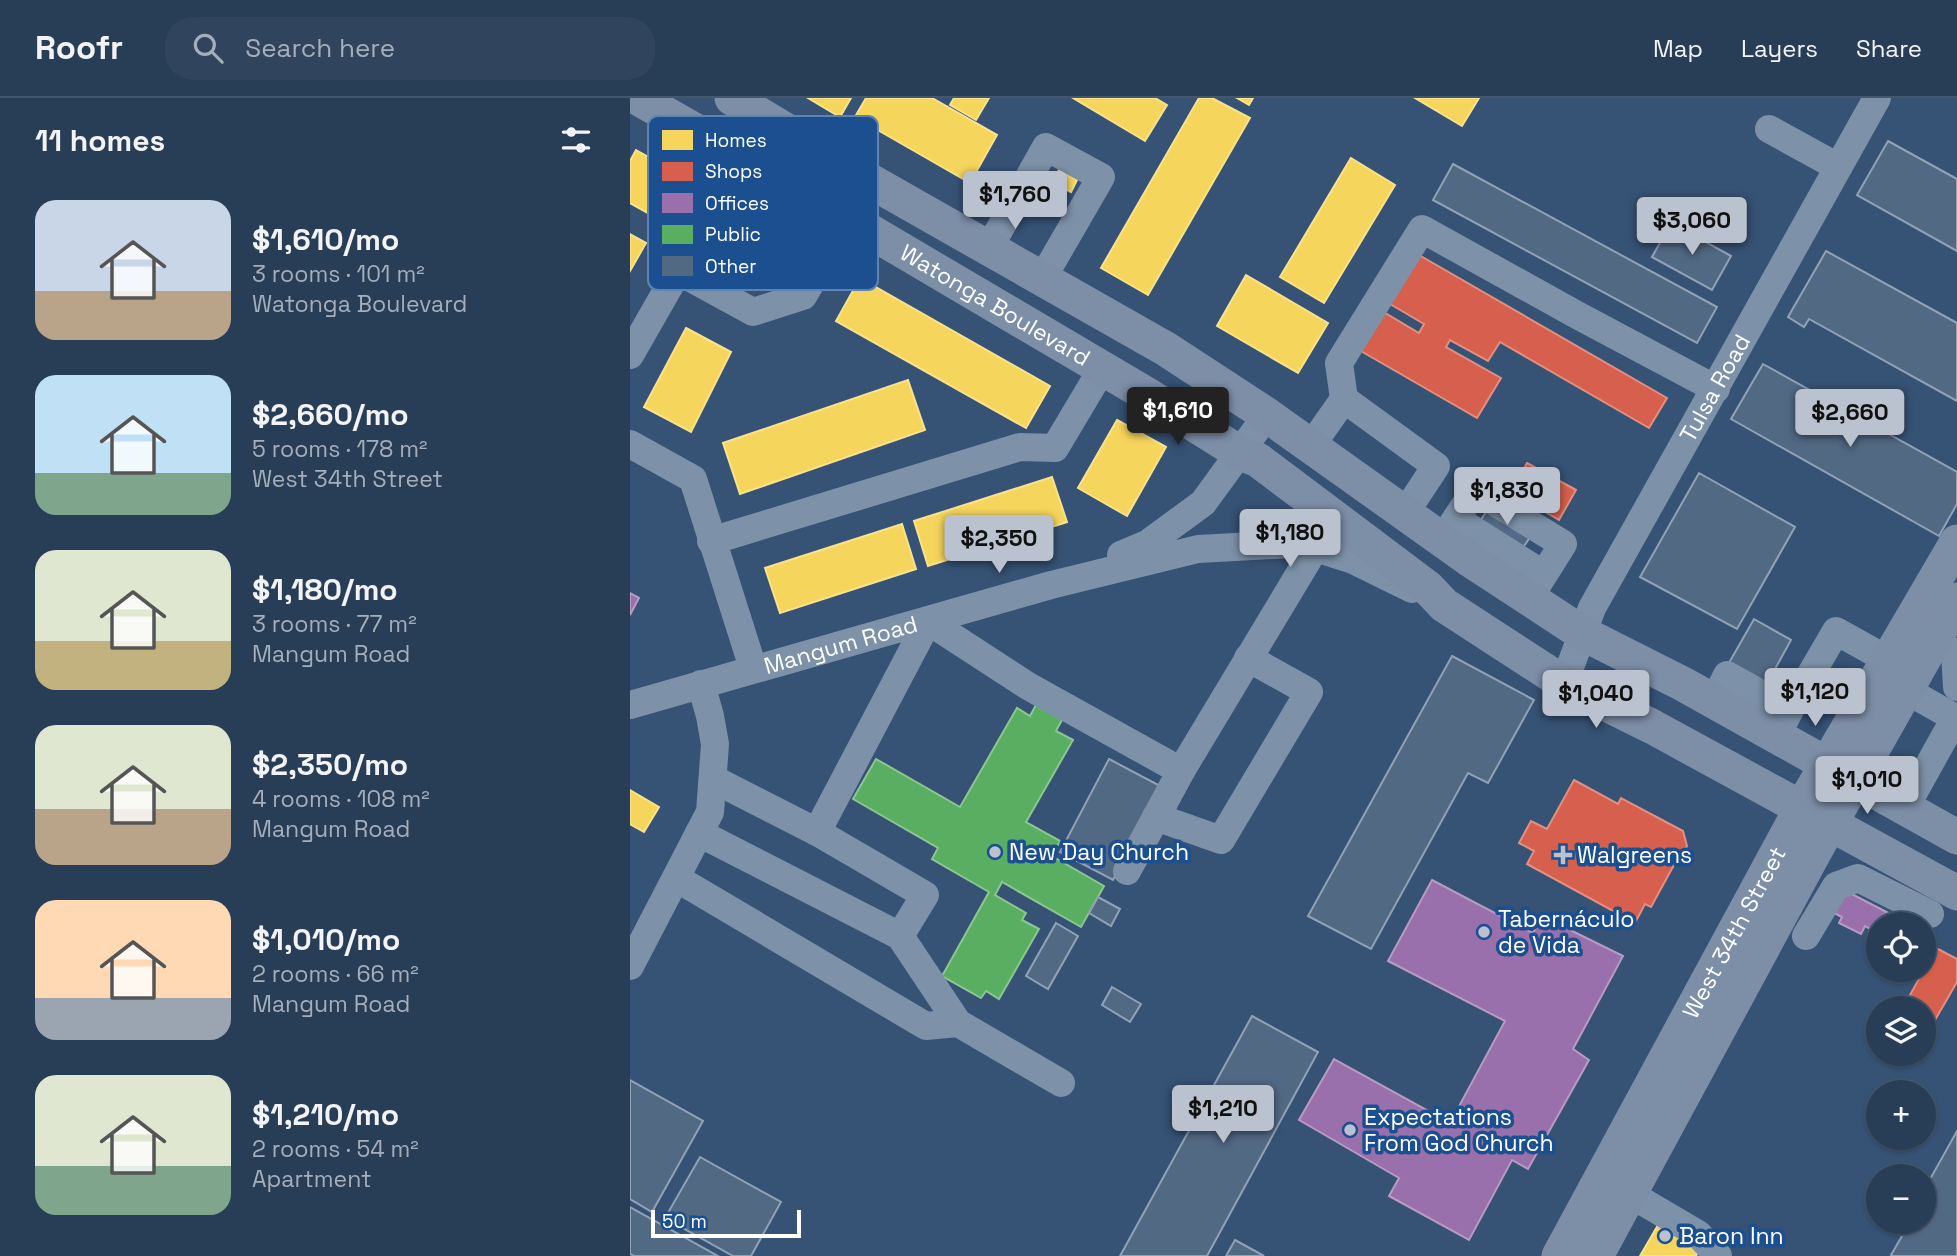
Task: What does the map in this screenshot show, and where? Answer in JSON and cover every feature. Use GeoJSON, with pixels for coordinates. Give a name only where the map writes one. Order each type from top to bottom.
{"type":"FeatureCollection","features":[{"type":"Feature","properties":{"kind":"main road","name":"Watonga Boulevard"},"geometry":{"type":"LineString","coordinates":[[638,98],[669,116]]}},
{"type":"Feature","properties":{"kind":"main road","name":"Watonga Boulevard"},"geometry":{"type":"LineString","coordinates":[[732,98],[763,116]]}},
{"type":"Feature","properties":{"kind":"main road","name":"Watonga Boulevard"},"geometry":{"type":"LineString","coordinates":[[878,183],[1166,349],[1267,415]]}},
{"type":"Feature","properties":{"kind":"main road","name":"Watonga Boulevard"},"geometry":{"type":"LineString","coordinates":[[878,236],[1240,453]]}},
{"type":"Feature","properties":{"kind":"main road"},"geometry":{"type":"LineString","coordinates":[[1267,415],[1405,513],[1449,529],[1536,586],[1582,633],[1714,701],[1783,723],[1840,773],[1957,837]]}},
{"type":"Feature","properties":{"kind":"main road","name":"Mangum Road"},"geometry":{"type":"LineString","coordinates":[[1240,453],[1258,460],[1428,588],[1444,605],[1564,683],[1653,727],[1957,893]]}},
{"type":"Feature","properties":{"kind":"main road","name":"West 34th Street"},"geometry":{"type":"LineString","coordinates":[[1559,1256],[1840,773],[1888,660],[1957,542]]}},
{"type":"Feature","properties":{"kind":"main road","name":"West 34th Street"},"geometry":{"type":"LineString","coordinates":[[1840,773],[1906,690],[1949,648],[1956,603]]}},
{"type":"Feature","properties":{"kind":"main road","name":"West 34th Street"},"geometry":{"type":"LineString","coordinates":[[1596,1256],[1630,1194],[1816,815]]}},
{"type":"Feature","properties":{"kind":"street","name":"Tulsa Road"},"geometry":{"type":"LineString","coordinates":[[1564,683],[1592,608],[1877,98]]}},
{"type":"Feature","properties":{"kind":"street"},"geometry":{"type":"LineString","coordinates":[[1769,129],[1838,167]]}},
{"type":"Feature","properties":{"kind":"street"},"geometry":{"type":"LineString","coordinates":[[989,248],[1046,147],[1101,177],[1042,279]]}},
{"type":"Feature","properties":{"kind":"street"},"geometry":{"type":"LineString","coordinates":[[1311,446],[1344,399],[1339,363],[1422,229],[1716,388]]}},
{"type":"Feature","properties":{"kind":"street"},"geometry":{"type":"LineString","coordinates":[[630,355],[667,290]]}},
{"type":"Feature","properties":{"kind":"street"},"geometry":{"type":"LineString","coordinates":[[713,290],[753,312],[803,296],[807,290]]}},
{"type":"Feature","properties":{"kind":"street"},"geometry":{"type":"LineString","coordinates":[[711,541],[1020,447],[1055,448],[1102,369]]}},
{"type":"Feature","properties":{"kind":"street"},"geometry":{"type":"LineString","coordinates":[[1344,399],[1436,466],[1405,513]]}},
{"type":"Feature","properties":{"kind":"street","name":"Mangum Road"},"geometry":{"type":"LineString","coordinates":[[1051,585],[1147,544],[1203,503],[1267,415]]}},
{"type":"Feature","properties":{"kind":"street"},"geometry":{"type":"LineString","coordinates":[[630,444],[693,479],[753,668]]}},
{"type":"Feature","properties":{"kind":"street"},"geometry":{"type":"LineString","coordinates":[[1449,529],[1475,490],[1508,530],[1563,544],[1536,586]]}},
{"type":"Feature","properties":{"kind":"street","name":"Mangum Road"},"geometry":{"type":"LineString","coordinates":[[630,705],[1051,585],[1198,549],[1292,544],[1315,548],[1353,560],[1444,605]]}},
{"type":"Feature","properties":{"kind":"street"},"geometry":{"type":"LineString","coordinates":[[1127,871],[1181,771],[1315,548]]}},
{"type":"Feature","properties":{"kind":"street"},"geometry":{"type":"LineString","coordinates":[[817,832],[928,621],[1028,686],[1181,771]]}},
{"type":"Feature","properties":{"kind":"street"},"geometry":{"type":"LineString","coordinates":[[1783,723],[1836,631],[1888,660]]}},
{"type":"Feature","properties":{"kind":"street"},"geometry":{"type":"LineString","coordinates":[[1949,648],[1957,687]]}},
{"type":"Feature","properties":{"kind":"street"},"geometry":{"type":"LineString","coordinates":[[1156,817],[1221,840],[1309,692],[1248,658]]}},
{"type":"Feature","properties":{"kind":"street"},"geometry":{"type":"LineString","coordinates":[[630,966],[710,812],[715,744],[701,684]]}},
{"type":"Feature","properties":{"kind":"street"},"geometry":{"type":"LineString","coordinates":[[1905,808],[1956,718],[1906,690]]}},
{"type":"Feature","properties":{"kind":"street"},"geometry":{"type":"LineString","coordinates":[[713,779],[817,832],[925,895],[900,936]]}},
{"type":"Feature","properties":{"kind":"street"},"geometry":{"type":"LineString","coordinates":[[699,833],[900,936],[958,1023],[1060,1083]]}},
{"type":"Feature","properties":{"kind":"street"},"geometry":{"type":"LineString","coordinates":[[676,878],[926,1026],[958,1023]]}},
{"type":"Feature","properties":{"kind":"street"},"geometry":{"type":"LineString","coordinates":[[1806,936],[1836,886],[1858,878],[1926,912]]}},
{"type":"Feature","properties":{"kind":"street"},"geometry":{"type":"LineString","coordinates":[[1630,1194],[1698,1234],[1718,1256]]}},
{"type":"Feature","properties":{"kind":"building: Homes"},"geometry":{"type":"Polygon","coordinates":[[[808,98],[851,98],[838,116],[808,98]]]}},
{"type":"Feature","properties":{"kind":"building: Homes"},"geometry":{"type":"Polygon","coordinates":[[[866,98],[932,98],[997,135],[970,183],[878,130],[878,116],[856,116],[866,98]]]}},
{"type":"Feature","properties":{"kind":"building: Homes"},"geometry":{"type":"Polygon","coordinates":[[[954,98],[989,98],[976,120],[950,105],[954,98]]]}},
{"type":"Feature","properties":{"kind":"building: Homes"},"geometry":{"type":"Polygon","coordinates":[[[1073,98],[1155,98],[1167,105],[1145,141],[1073,98]]]}},
{"type":"Feature","properties":{"kind":"building: Homes"},"geometry":{"type":"Polygon","coordinates":[[[1199,98],[1212,98],[1250,118],[1148,295],[1101,268],[1199,98]]]}},
{"type":"Feature","properties":{"kind":"building: Homes"},"geometry":{"type":"Polygon","coordinates":[[[1237,98],[1253,98],[1249,105],[1237,98]]]}},
{"type":"Feature","properties":{"kind":"building: Homes"},"geometry":{"type":"Polygon","coordinates":[[[1415,98],[1479,98],[1462,126],[1415,98]]]}},
{"type":"Feature","properties":{"kind":"building: Homes"},"geometry":{"type":"Polygon","coordinates":[[[636,150],[648,157],[648,213],[630,203],[630,161],[636,150]]]}},
{"type":"Feature","properties":{"kind":"building: Homes"},"geometry":{"type":"Polygon","coordinates":[[[1351,158],[1395,185],[1324,303],[1280,277],[1351,158]]]}},
{"type":"Feature","properties":{"kind":"building: Homes"},"geometry":{"type":"Polygon","coordinates":[[[1059,170],[1077,180],[1071,192],[1053,182],[1059,170]]]}},
{"type":"Feature","properties":{"kind":"building: Homes"},"geometry":{"type":"Polygon","coordinates":[[[630,234],[646,243],[630,271],[630,234]]]}},
{"type":"Feature","properties":{"kind":"building: Homes"},"geometry":{"type":"Polygon","coordinates":[[[1246,275],[1328,323],[1298,373],[1217,326],[1246,275]]]}},
{"type":"Feature","properties":{"kind":"building: Homes"},"geometry":{"type":"Polygon","coordinates":[[[878,288],[1050,386],[1026,428],[836,321],[853,290],[878,288]]]}},
{"type":"Feature","properties":{"kind":"building: Homes"},"geometry":{"type":"Polygon","coordinates":[[[686,328],[731,352],[691,432],[644,407],[686,328]]]}},
{"type":"Feature","properties":{"kind":"building: Homes"},"geometry":{"type":"Polygon","coordinates":[[[908,380],[925,430],[740,494],[723,443],[908,380]]]}},
{"type":"Feature","properties":{"kind":"building: Homes"},"geometry":{"type":"Polygon","coordinates":[[[1117,420],[1166,447],[1127,516],[1078,488],[1117,420]]]}},
{"type":"Feature","properties":{"kind":"building: Homes"},"geometry":{"type":"Polygon","coordinates":[[[1052,477],[1067,522],[928,566],[914,521],[1052,477]]]}},
{"type":"Feature","properties":{"kind":"building: Homes"},"geometry":{"type":"Polygon","coordinates":[[[902,524],[916,569],[780,613],[765,568],[902,524]]]}},
{"type":"Feature","properties":{"kind":"building: Homes"},"geometry":{"type":"Polygon","coordinates":[[[630,790],[659,807],[644,832],[630,824],[630,790]]]}},
{"type":"Feature","properties":{"kind":"building: Homes","name":"Baron Inn"},"geometry":{"type":"Polygon","coordinates":[[[1658,1225],[1700,1248],[1696,1256],[1640,1256],[1658,1225]]]}},
{"type":"Feature","properties":{"kind":"building: Shops"},"geometry":{"type":"Polygon","coordinates":[[[1419,255],[1667,398],[1649,428],[1500,342],[1488,361],[1450,340],[1446,347],[1501,378],[1477,418],[1359,350],[1382,311],[1419,333],[1424,324],[1390,304],[1419,255]]]}},
{"type":"Feature","properties":{"kind":"building: Shops"},"geometry":{"type":"Polygon","coordinates":[[[1527,463],[1576,490],[1559,520],[1511,492],[1527,463]]]}},
{"type":"Feature","properties":{"kind":"building: Shops","name":"Walgreens"},"geometry":{"type":"Polygon","coordinates":[[[1574,780],[1618,804],[1621,798],[1683,831],[1687,846],[1651,907],[1645,904],[1635,923],[1527,864],[1534,851],[1519,843],[1531,821],[1547,829],[1574,780]]]}},
{"type":"Feature","properties":{"kind":"building: Shops"},"geometry":{"type":"Polygon","coordinates":[[[1936,948],[1957,959],[1957,982],[1936,1018],[1936,996],[1909,996],[1917,982],[1936,982],[1936,948]]]}},
{"type":"Feature","properties":{"kind":"building: Offices"},"geometry":{"type":"Polygon","coordinates":[[[630,593],[639,598],[630,615],[630,593]]]}},
{"type":"Feature","properties":{"kind":"building: Offices"},"geometry":{"type":"Polygon","coordinates":[[[1432,880],[1533,933],[1542,916],[1623,956],[1573,1049],[1589,1060],[1528,1169],[1512,1160],[1469,1240],[1389,1196],[1399,1178],[1299,1120],[1334,1059],[1450,1123],[1505,1021],[1388,961],[1432,880]]]}},
{"type":"Feature","properties":{"kind":"building: Offices"},"geometry":{"type":"Polygon","coordinates":[[[1846,891],[1886,912],[1866,912],[1866,927],[1861,934],[1839,923],[1842,917],[1834,913],[1846,891]]]}},
{"type":"Feature","properties":{"kind":"building: Public","name":"New Day Church"},"geometry":{"type":"Polygon","coordinates":[[[1036,705],[1062,720],[1056,731],[1073,740],[1026,822],[1060,841],[1052,856],[1104,886],[1081,927],[1002,882],[995,895],[1026,913],[1022,920],[1039,929],[999,999],[986,991],[981,998],[942,976],[989,892],[932,859],[938,848],[853,799],[876,759],[960,807],[1017,708],[1030,716],[1036,705]]]}},
{"type":"Feature","properties":{"kind":"building: Other"},"geometry":{"type":"Polygon","coordinates":[[[1888,141],[1957,179],[1957,251],[1857,195],[1888,141]]]}},
{"type":"Feature","properties":{"kind":"building: Other"},"geometry":{"type":"Polygon","coordinates":[[[1453,164],[1717,307],[1697,343],[1433,200],[1453,164]]]}},
{"type":"Feature","properties":{"kind":"building: Other"},"geometry":{"type":"Polygon","coordinates":[[[1671,223],[1731,256],[1712,290],[1652,257],[1671,223]]]}},
{"type":"Feature","properties":{"kind":"building: Other"},"geometry":{"type":"Polygon","coordinates":[[[1826,251],[1957,323],[1957,401],[1809,319],[1804,327],[1788,317],[1826,251]]]}},
{"type":"Feature","properties":{"kind":"building: Other"},"geometry":{"type":"Polygon","coordinates":[[[1763,364],[1957,472],[1957,504],[1939,536],[1731,419],[1763,364]]]}},
{"type":"Feature","properties":{"kind":"building: Other"},"geometry":{"type":"Polygon","coordinates":[[[1699,473],[1795,527],[1737,629],[1640,577],[1699,473]]]}},
{"type":"Feature","properties":{"kind":"building: Other"},"geometry":{"type":"Polygon","coordinates":[[[1490,506],[1533,533],[1522,549],[1480,521],[1490,506]]]}},
{"type":"Feature","properties":{"kind":"building: Other"},"geometry":{"type":"Polygon","coordinates":[[[1754,619],[1791,640],[1764,689],[1726,668],[1754,619]]]}},
{"type":"Feature","properties":{"kind":"building: Other"},"geometry":{"type":"Polygon","coordinates":[[[1452,656],[1534,700],[1488,783],[1468,773],[1371,949],[1308,916],[1452,656]]]}},
{"type":"Feature","properties":{"kind":"building: Other"},"geometry":{"type":"Polygon","coordinates":[[[1109,759],[1162,787],[1113,880],[1060,852],[1109,759]]]}},
{"type":"Feature","properties":{"kind":"building: Other"},"geometry":{"type":"Polygon","coordinates":[[[1098,897],[1120,909],[1111,926],[1089,913],[1098,897]]]}},
{"type":"Feature","properties":{"kind":"building: Other"},"geometry":{"type":"Polygon","coordinates":[[[1056,923],[1078,936],[1048,989],[1026,976],[1056,923]]]}},
{"type":"Feature","properties":{"kind":"building: Other"},"geometry":{"type":"Polygon","coordinates":[[[1112,987],[1141,1004],[1130,1022],[1102,1005],[1112,987]]]}},
{"type":"Feature","properties":{"kind":"building: Other"},"geometry":{"type":"Polygon","coordinates":[[[1252,1016],[1318,1052],[1207,1256],[1120,1256],[1252,1016]]]}},
{"type":"Feature","properties":{"kind":"building: Other"},"geometry":{"type":"Polygon","coordinates":[[[630,1080],[703,1121],[652,1212],[630,1199],[630,1080]]]}},
{"type":"Feature","properties":{"kind":"building: Other"},"geometry":{"type":"Polygon","coordinates":[[[1957,1131],[1957,1256],[1891,1255],[1903,1234],[1936,1234],[1936,1169],[1957,1131]]]}},
{"type":"Feature","properties":{"kind":"building: Other"},"geometry":{"type":"Polygon","coordinates":[[[700,1157],[781,1202],[751,1256],[733,1256],[665,1218],[700,1157]]]}},
{"type":"Feature","properties":{"kind":"building: Other"},"geometry":{"type":"Polygon","coordinates":[[[630,1207],[718,1256],[630,1254],[630,1207]]]}},
{"type":"Feature","properties":{"kind":"building: Other"},"geometry":{"type":"Polygon","coordinates":[[[1235,1240],[1264,1256],[1226,1256],[1235,1240]]]}},
{"type":"Feature","properties":{"kind":"tunnel"},"geometry":{"type":"LineString","coordinates":[[1503,536],[1513,521]]}},
{"type":"Feature","properties":{"kind":"place","name":"New Day Church"},"geometry":{"type":"Point","coordinates":[995,852]}},
{"type":"Feature","properties":{"kind":"place","name":"Walgreens"},"geometry":{"type":"Point","coordinates":[1563,855]}},
{"type":"Feature","properties":{"kind":"place","name":"Tabernáculo de Vida"},"geometry":{"type":"Point","coordinates":[1484,932]}},
{"type":"Feature","properties":{"kind":"place","name":"Expectations From God Church"},"geometry":{"type":"Point","coordinates":[1350,1130]}},
{"type":"Feature","properties":{"kind":"place","name":"Baron Inn"},"geometry":{"type":"Point","coordinates":[1665,1236]}}]}
